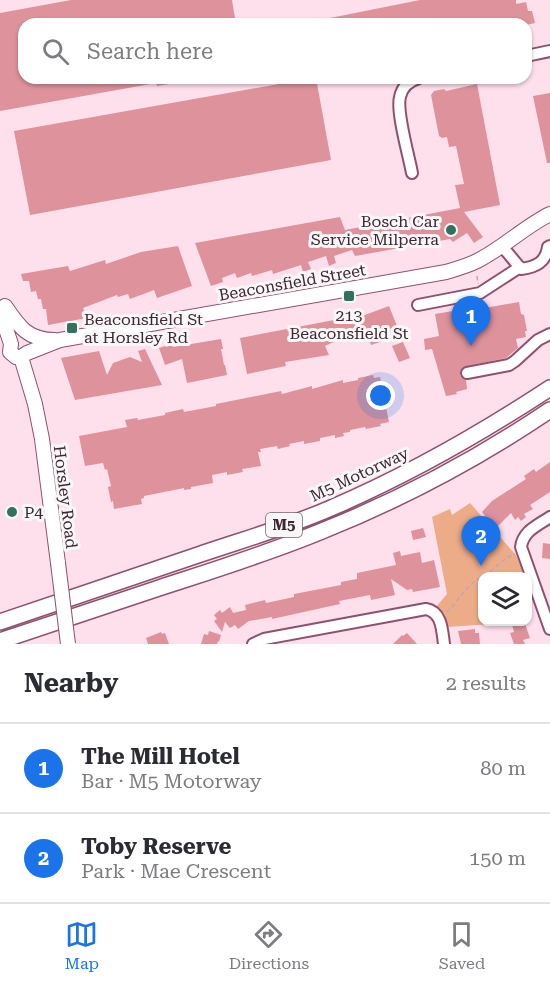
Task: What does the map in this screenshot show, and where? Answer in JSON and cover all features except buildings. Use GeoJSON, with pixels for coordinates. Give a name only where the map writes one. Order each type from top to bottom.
{"type":"FeatureCollection","features":[{"type":"Feature","properties":{"kind":"highway","name":"M5 Motorway"},"geometry":{"type":"LineString","coordinates":[[0,622],[329,509],[396,479],[460,444],[550,388]]}},
{"type":"Feature","properties":{"kind":"highway","name":"M5"},"geometry":{"type":"LineString","coordinates":[[0,641],[278,549],[323,531],[402,496],[448,472],[550,410]]}},
{"type":"Feature","properties":{"kind":"main road","name":"Beaconsfield Street"},"geometry":{"type":"LineString","coordinates":[[16,349],[446,272],[476,262],[534,222],[550,214]]}},
{"type":"Feature","properties":{"kind":"main road"},"geometry":{"type":"LineString","coordinates":[[1,305],[32,336],[38,339],[60,340]]}},
{"type":"Feature","properties":{"kind":"main road","name":"Horsley Road"},"geometry":{"type":"LineString","coordinates":[[1,305],[34,404],[41,433],[68,644]]}},
{"type":"Feature","properties":{"kind":"main road"},"geometry":{"type":"LineString","coordinates":[[16,349],[38,339]]}},
{"type":"Feature","properties":{"kind":"street"},"geometry":{"type":"LineString","coordinates":[[532,55],[550,51]]}},
{"type":"Feature","properties":{"kind":"street"},"geometry":{"type":"LineString","coordinates":[[408,84],[399,99],[399,112],[412,173]]}},
{"type":"Feature","properties":{"kind":"street"},"geometry":{"type":"LineString","coordinates":[[502,246],[522,269],[532,268],[542,261],[550,246]]}},
{"type":"Feature","properties":{"kind":"street"},"geometry":{"type":"LineString","coordinates":[[418,304],[480,293],[520,267]]}},
{"type":"Feature","properties":{"kind":"street"},"geometry":{"type":"LineString","coordinates":[[467,373],[509,365],[538,340],[550,334]]}},
{"type":"Feature","properties":{"kind":"street"},"geometry":{"type":"LineString","coordinates":[[550,518],[524,536],[521,552],[550,629]]}},
{"type":"Feature","properties":{"kind":"street"},"geometry":{"type":"LineString","coordinates":[[253,644],[264,639],[419,610],[435,612],[439,619],[444,644]]}},
{"type":"Feature","properties":{"kind":"path"},"geometry":{"type":"LineString","coordinates":[[490,572],[502,560],[521,552]]}},
{"type":"Feature","properties":{"kind":"path"},"geometry":{"type":"LineString","coordinates":[[439,619],[453,607],[465,590],[478,581]]}},
{"type":"Feature","properties":{"kind":"shaded area"},"geometry":{"type":"Polygon","coordinates":[[[470,503],[516,555],[523,572],[478,572],[478,625],[447,627],[444,615],[436,607],[447,594],[432,517],[450,509],[452,515],[470,503]]]}},
{"type":"Feature","properties":{"kind":"place","name":"Bosch Car Service Milperra"},"geometry":{"type":"Point","coordinates":[451,230]}},
{"type":"Feature","properties":{"kind":"place","name":"213 Beaconsfield St"},"geometry":{"type":"Point","coordinates":[349,296]}},
{"type":"Feature","properties":{"kind":"place","name":"Beaconsfield St at Horsley Rd"},"geometry":{"type":"Point","coordinates":[72,328]}},
{"type":"Feature","properties":{"kind":"place","name":"The Mill Hotel"},"geometry":{"type":"Point","coordinates":[471,346]}},
{"type":"Feature","properties":{"kind":"place","name":"P4"},"geometry":{"type":"Point","coordinates":[12,512]}},
{"type":"Feature","properties":{"kind":"place","name":"Toby Reserve"},"geometry":{"type":"Point","coordinates":[481,566]}}]}
